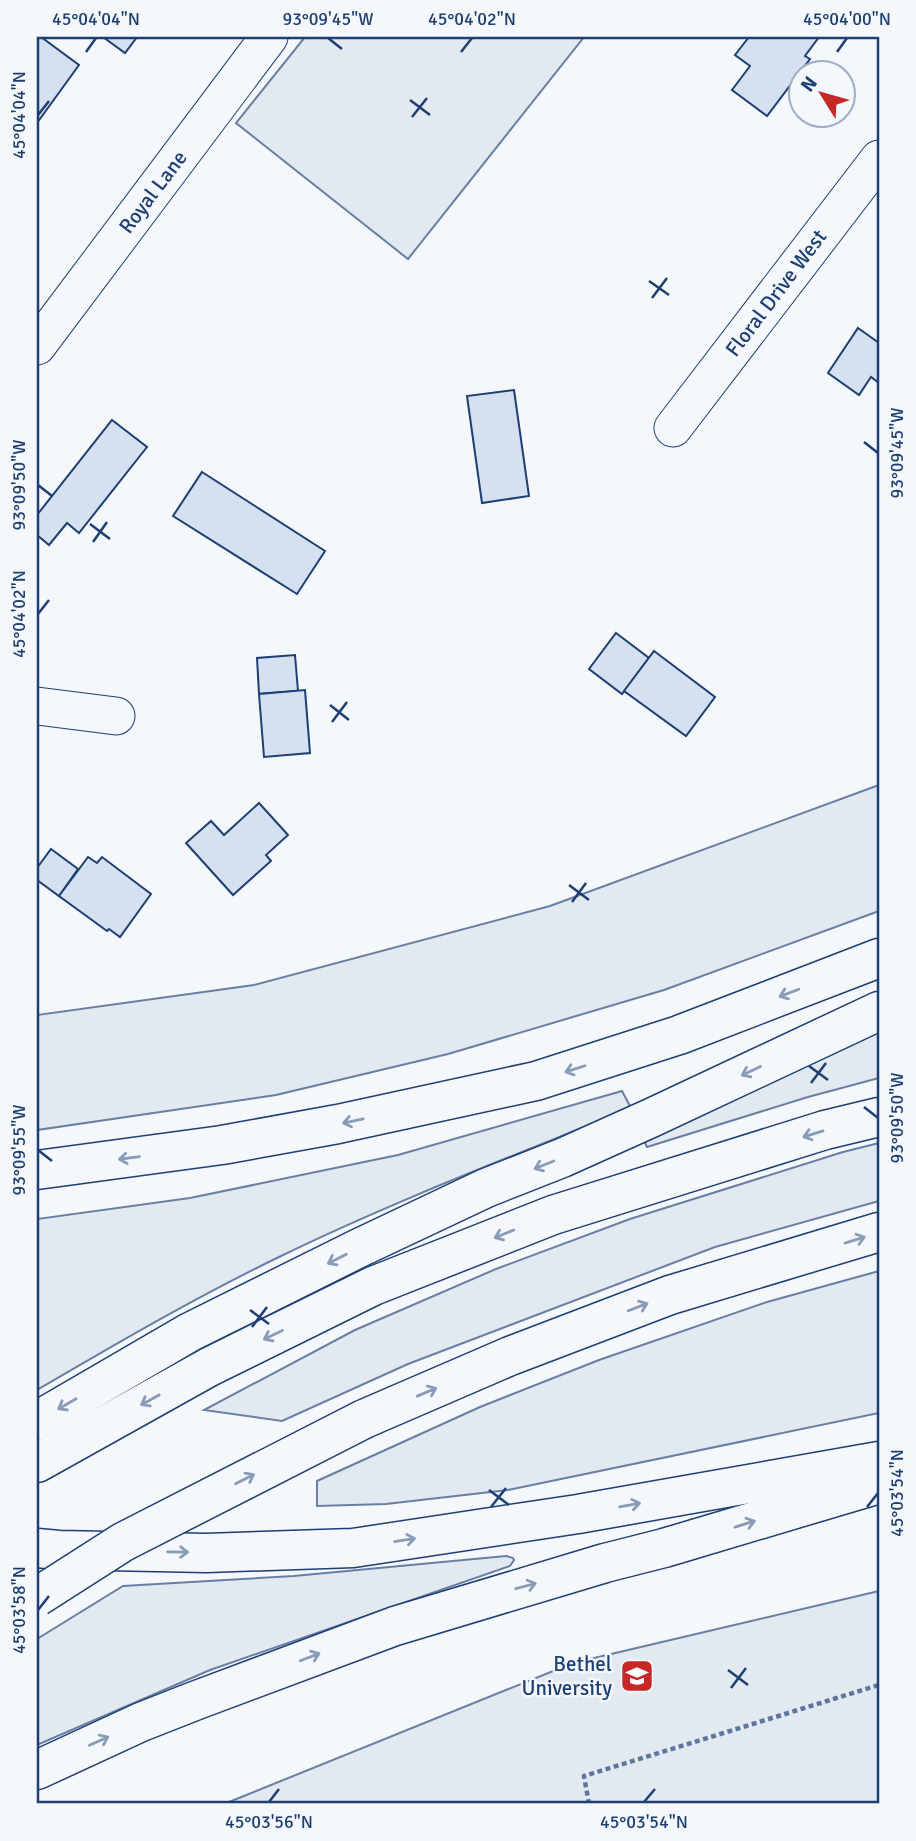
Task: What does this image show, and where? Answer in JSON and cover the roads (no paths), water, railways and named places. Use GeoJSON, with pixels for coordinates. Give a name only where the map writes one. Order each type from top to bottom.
{"type":"FeatureCollection","features":[{"type":"Feature","properties":{"kind":"highway"},"geometry":{"type":"LineString","coordinates":[[37,1170],[261,1138],[536,1081],[679,1035],[879,958]]}},
{"type":"Feature","properties":{"kind":"highway"},"geometry":{"type":"LineString","coordinates":[[37,1421],[190,1332],[449,1205],[638,1124],[879,1012]]}},
{"type":"Feature","properties":{"kind":"highway"},"geometry":{"type":"LineString","coordinates":[[37,1464],[209,1367],[373,1286],[553,1215],[825,1130],[879,1117]]}},
{"type":"Feature","properties":{"kind":"highway"},"geometry":{"type":"LineString","coordinates":[[37,1597],[122,1542],[364,1419],[510,1356],[670,1295],[879,1232]]}},
{"type":"Feature","properties":{"kind":"highway"},"geometry":{"type":"LineString","coordinates":[[37,1548],[206,1553],[353,1548],[592,1511],[879,1461]]}},
{"type":"Feature","properties":{"kind":"highway"},"geometry":{"type":"LineString","coordinates":[[37,1769],[197,1700],[396,1626],[879,1484]]}},
{"type":"Feature","properties":{"kind":"street","name":"Royal Lane"},"geometry":{"type":"LineString","coordinates":[[37,346],[269,37]]}},
{"type":"Feature","properties":{"kind":"street","name":"Floral Drive West"},"geometry":{"type":"LineString","coordinates":[[673,428],[867,199],[879,159]]}},
{"type":"Feature","properties":{"kind":"street"},"geometry":{"type":"LineString","coordinates":[[37,706],[116,716]]}},
{"type":"Feature","properties":{"kind":"place","name":"Bethel University"},"geometry":{"type":"Point","coordinates":[637,1676]}}]}
